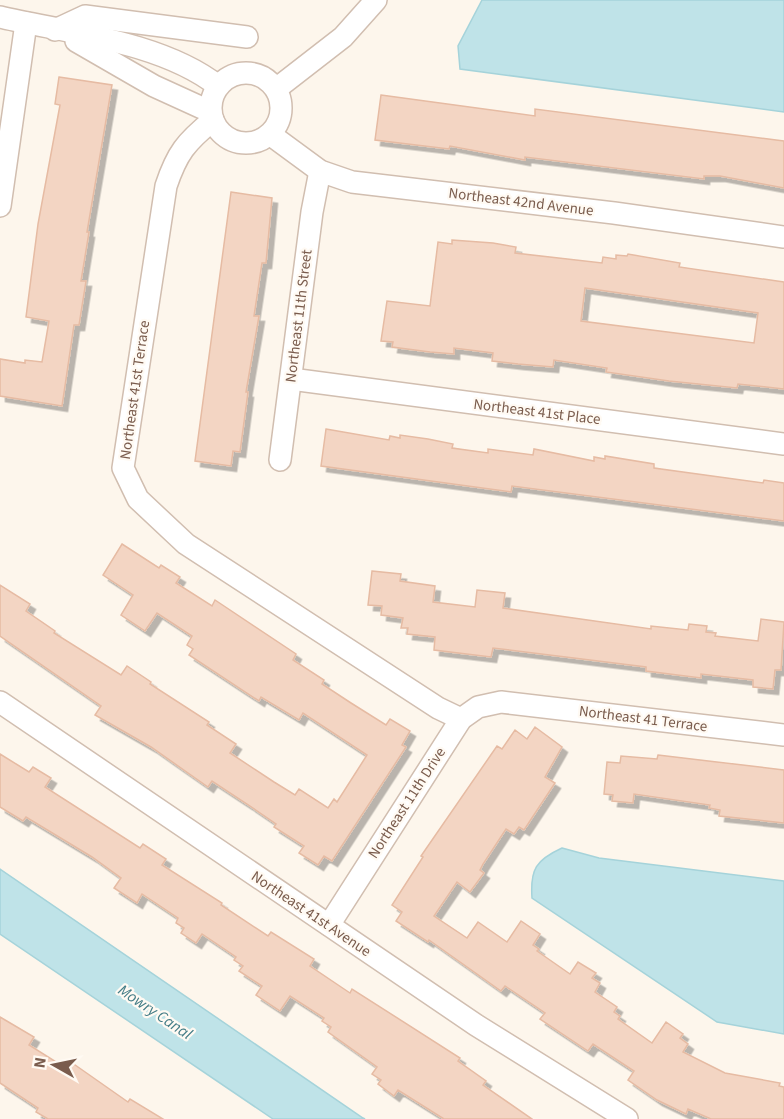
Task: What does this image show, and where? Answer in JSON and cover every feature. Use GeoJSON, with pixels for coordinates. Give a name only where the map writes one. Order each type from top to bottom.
{"type":"FeatureCollection","features":[{"type":"Feature","properties":{"kind":"street"},"geometry":{"type":"LineString","coordinates":[[276,89],[343,37],[376,0]]}},
{"type":"Feature","properties":{"kind":"street"},"geometry":{"type":"LineString","coordinates":[[55,30],[85,16],[247,37]]}},
{"type":"Feature","properties":{"kind":"street"},"geometry":{"type":"LineString","coordinates":[[0,17],[157,55],[209,79],[218,86]]}},
{"type":"Feature","properties":{"kind":"street"},"geometry":{"type":"LineString","coordinates":[[0,206],[26,23]]}},
{"type":"Feature","properties":{"kind":"street"},"geometry":{"type":"LineString","coordinates":[[55,30],[144,81],[212,116]]}},
{"type":"Feature","properties":{"kind":"street"},"geometry":{"type":"LineString","coordinates":[[144,81],[157,55]]}},
{"type":"Feature","properties":{"kind":"street"},"geometry":{"type":"LineString","coordinates":[[241,73],[257,74],[276,89],[280,96],[280,122],[271,135],[257,143],[243,144],[230,140],[219,131],[212,116],[212,98],[218,86],[231,76],[241,73]]}},
{"type":"Feature","properties":{"kind":"street","name":"Northeast 41st Terrace"},"geometry":{"type":"LineString","coordinates":[[212,116],[176,158],[166,186],[123,468],[138,499],[186,544],[438,708],[461,719]]}},
{"type":"Feature","properties":{"kind":"street","name":"Northeast 42nd Avenue"},"geometry":{"type":"LineString","coordinates":[[271,135],[320,171],[352,182],[614,213],[784,237]]}},
{"type":"Feature","properties":{"kind":"street","name":"Northeast 11th Street"},"geometry":{"type":"LineString","coordinates":[[280,460],[312,212],[320,171]]}},
{"type":"Feature","properties":{"kind":"street","name":"Northeast 41st Place"},"geometry":{"type":"LineString","coordinates":[[291,379],[784,444]]}},
{"type":"Feature","properties":{"kind":"street","name":"Northeast 41st Avenue"},"geometry":{"type":"LineString","coordinates":[[0,702],[476,1025],[627,1119]]}},
{"type":"Feature","properties":{"kind":"street","name":"Northeast 11th Drive"},"geometry":{"type":"LineString","coordinates":[[329,925],[461,719],[478,707],[501,702]]}},
{"type":"Feature","properties":{"kind":"street","name":"Northeast 41 Terrace"},"geometry":{"type":"LineString","coordinates":[[501,702],[784,735]]}},
{"type":"Feature","properties":{"kind":"water"},"geometry":{"type":"Polygon","coordinates":[[[482,0],[784,0],[784,112],[460,69],[458,46],[482,0]]]}},
{"type":"Feature","properties":{"kind":"water"},"geometry":{"type":"Polygon","coordinates":[[[562,848],[599,858],[784,881],[784,1034],[717,1022],[532,898],[532,880],[536,867],[546,857],[562,848]]]}},
{"type":"Feature","properties":{"kind":"water","name":"Mowry Canal"},"geometry":{"type":"Polygon","coordinates":[[[0,869],[365,1119],[273,1119],[0,934],[0,869]]]}},
{"type":"Feature","properties":{"kind":"building"},"geometry":{"type":"Polygon","coordinates":[[[59,77],[112,85],[87,232],[89,232],[81,281],[86,281],[79,325],[74,325],[62,406],[0,396],[0,359],[25,363],[25,360],[42,362],[49,321],[26,317],[38,224],[60,105],[55,104],[59,77]]]}},
{"type":"Feature","properties":{"kind":"building"},"geometry":{"type":"Polygon","coordinates":[[[381,95],[535,116],[535,109],[784,141],[784,188],[720,176],[704,176],[704,179],[525,157],[525,160],[450,146],[449,149],[375,140],[381,95]]]}},
{"type":"Feature","properties":{"kind":"building"},"geometry":{"type":"Polygon","coordinates":[[[231,192],[272,198],[266,263],[262,263],[254,316],[259,316],[246,392],[248,392],[240,452],[233,451],[231,466],[195,461],[231,192]]]}},
{"type":"Feature","properties":{"kind":"building"},"geometry":{"type":"Polygon","coordinates":[[[452,240],[493,243],[516,247],[515,253],[602,263],[603,257],[616,259],[616,255],[627,256],[628,254],[680,263],[679,267],[784,282],[784,389],[738,384],[737,388],[669,381],[606,372],[607,368],[554,360],[553,367],[492,361],[493,353],[454,348],[454,354],[430,352],[392,347],[393,342],[381,341],[387,301],[430,306],[438,242],[452,244],[452,240]],[[585,288],[581,321],[754,343],[758,313],[585,288]]]}},
{"type":"Feature","properties":{"kind":"building"},"geometry":{"type":"Polygon","coordinates":[[[326,429],[389,440],[390,436],[400,438],[400,435],[428,439],[453,444],[452,448],[488,453],[488,449],[533,455],[534,449],[594,461],[594,457],[605,459],[605,456],[654,464],[654,468],[763,483],[764,480],[784,483],[784,521],[512,486],[511,492],[321,466],[326,429]]]}},
{"type":"Feature","properties":{"kind":"building"},"geometry":{"type":"Polygon","coordinates":[[[122,544],[159,568],[161,565],[180,577],[176,583],[212,606],[215,600],[296,654],[293,660],[324,680],[322,684],[351,703],[386,725],[390,719],[410,731],[402,745],[406,747],[332,861],[324,856],[318,865],[299,853],[304,846],[274,827],[276,824],[247,804],[212,781],[208,787],[151,747],[95,715],[101,706],[0,636],[0,585],[30,604],[26,611],[55,631],[54,633],[121,675],[127,666],[151,682],[150,684],[209,722],[207,725],[236,744],[230,753],[274,782],[295,795],[299,789],[328,808],[334,799],[337,802],[367,755],[303,713],[299,720],[261,697],[259,701],[189,655],[193,649],[187,645],[192,636],[157,613],[145,631],[121,615],[133,595],[103,575],[122,544]]]}},
{"type":"Feature","properties":{"kind":"building"},"geometry":{"type":"Polygon","coordinates":[[[372,571],[401,574],[400,581],[435,586],[433,602],[475,607],[477,590],[505,593],[503,608],[651,629],[651,626],[688,630],[689,624],[707,626],[706,632],[716,633],[715,636],[758,641],[761,619],[784,622],[781,670],[775,670],[773,689],[753,687],[753,680],[701,674],[701,678],[646,671],[646,667],[493,648],[491,657],[434,650],[435,637],[407,634],[408,628],[401,628],[403,618],[381,615],[382,606],[368,605],[372,571]]]}},
{"type":"Feature","properties":{"kind":"building"},"geometry":{"type":"Polygon","coordinates":[[[535,727],[562,747],[545,777],[555,783],[524,830],[519,827],[514,834],[506,829],[480,870],[484,873],[470,892],[457,882],[434,916],[467,938],[478,922],[507,942],[521,921],[540,934],[533,945],[539,949],[537,951],[570,974],[578,962],[596,973],[592,978],[600,983],[595,992],[617,1007],[614,1012],[620,1016],[618,1019],[652,1043],[666,1022],[683,1034],[680,1038],[688,1044],[683,1052],[725,1073],[780,1083],[779,1086],[784,1087],[784,1119],[711,1119],[688,1109],[686,1114],[657,1100],[628,1080],[634,1071],[593,1044],[588,1051],[540,1019],[545,1013],[505,986],[501,991],[429,940],[428,942],[396,921],[402,912],[392,905],[423,857],[421,856],[497,746],[502,749],[515,730],[527,739],[535,727]]]}},
{"type":"Feature","properties":{"kind":"building"},"geometry":{"type":"Polygon","coordinates":[[[0,754],[29,772],[33,767],[51,778],[45,787],[140,848],[143,844],[166,859],[162,865],[222,903],[221,905],[268,936],[271,932],[314,959],[310,966],[350,993],[352,989],[460,1058],[458,1061],[486,1081],[483,1085],[532,1119],[444,1119],[398,1090],[394,1096],[378,1084],[381,1080],[372,1074],[377,1067],[328,1032],[331,1027],[322,1021],[324,1018],[290,996],[280,1011],[256,995],[262,986],[239,971],[243,966],[234,960],[236,957],[202,934],[196,943],[181,933],[184,928],[176,923],[178,918],[142,894],[137,903],[114,888],[121,878],[92,857],[26,817],[23,821],[0,807],[0,754]]]}},
{"type":"Feature","properties":{"kind":"building"},"geometry":{"type":"Polygon","coordinates":[[[658,755],[784,770],[784,823],[719,816],[720,810],[709,808],[710,805],[634,794],[633,803],[612,801],[613,795],[604,794],[607,762],[620,763],[621,756],[657,759],[658,755]]]}},
{"type":"Feature","properties":{"kind":"building"},"geometry":{"type":"Polygon","coordinates":[[[0,1017],[34,1037],[29,1045],[64,1067],[68,1060],[128,1102],[130,1099],[163,1119],[48,1119],[36,1112],[38,1108],[0,1083],[0,1017]]]}}]}
